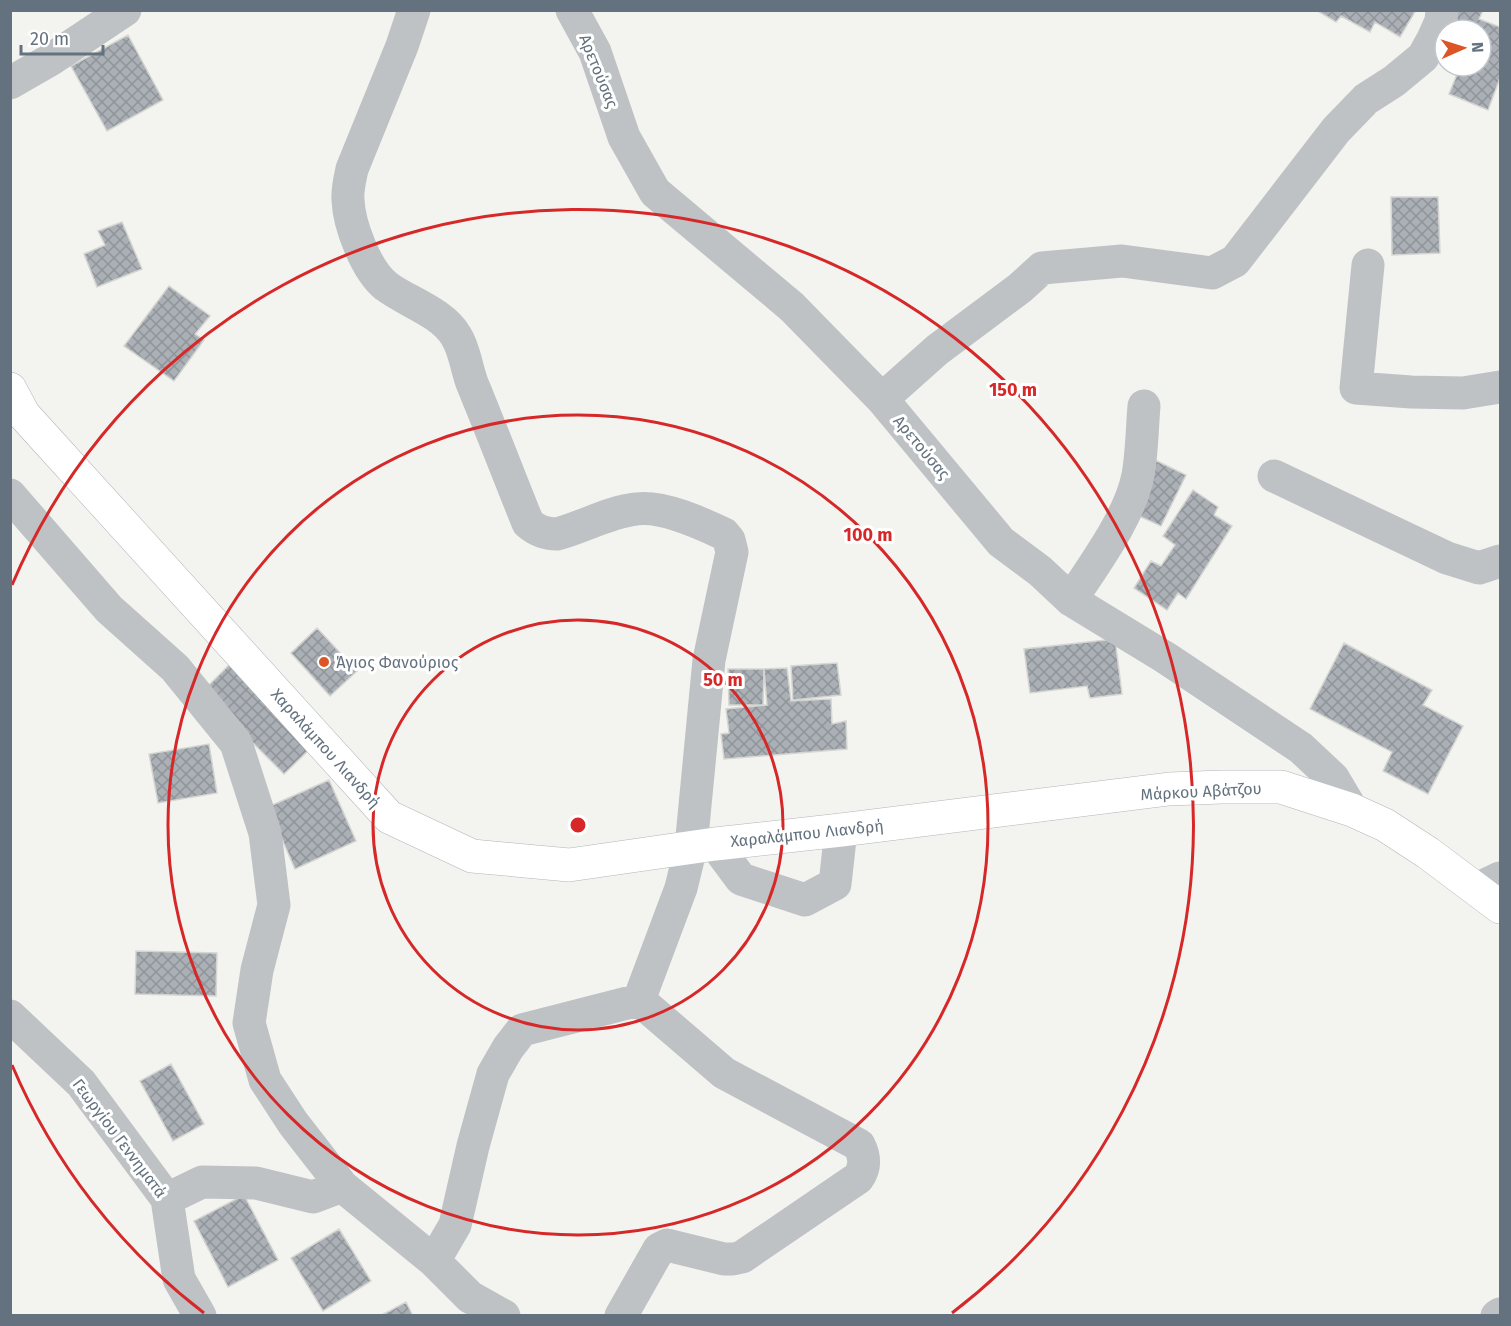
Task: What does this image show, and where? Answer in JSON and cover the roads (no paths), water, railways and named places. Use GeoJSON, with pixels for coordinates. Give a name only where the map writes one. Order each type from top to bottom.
{"type":"FeatureCollection","features":[{"type":"Feature","properties":{"kind":"main road","name":"Χαραλάμπου Λιανδρή"},"geometry":{"type":"LineString","coordinates":[[10,389],[24,415],[389,817],[472,856],[569,865],[703,845],[1086,800]]}},
{"type":"Feature","properties":{"kind":"main road","name":"Μάρκου Αβάτζου"},"geometry":{"type":"LineString","coordinates":[[1086,800],[1169,789],[1281,788],[1352,810],[1385,825],[1493,891]]}},
{"type":"Feature","properties":{"kind":"street"},"geometry":{"type":"LineString","coordinates":[[10,83],[50,60],[125,10]]}},
{"type":"Feature","properties":{"kind":"street"},"geometry":{"type":"LineString","coordinates":[[414,10],[402,46],[352,169],[348,185],[351,218],[366,261],[385,285],[438,317],[456,336],[528,523],[547,534],[557,534],[624,511],[649,508],[670,513],[724,534],[732,546],[709,660],[703,845],[681,888],[639,1000]]}},
{"type":"Feature","properties":{"kind":"street","name":"Αρετούσας"},"geometry":{"type":"LineString","coordinates":[[572,10],[595,52],[624,137],[655,192],[792,308],[882,399],[1001,542],[1040,571],[1071,600],[1166,658],[1301,748],[1333,778],[1352,810]]}},
{"type":"Feature","properties":{"kind":"street"},"geometry":{"type":"LineString","coordinates":[[882,399],[937,350],[1020,288],[1042,268],[1122,261],[1212,273],[1235,261],[1336,130],[1366,99],[1394,81],[1423,57],[1441,21],[1442,10]]}},
{"type":"Feature","properties":{"kind":"street"},"geometry":{"type":"LineString","coordinates":[[1368,265],[1356,388],[1463,393],[1500,387]]}},
{"type":"Feature","properties":{"kind":"street"},"geometry":{"type":"LineString","coordinates":[[1071,600],[1109,541],[1127,507],[1138,476],[1144,406]]}},
{"type":"Feature","properties":{"kind":"street"},"geometry":{"type":"LineString","coordinates":[[1274,476],[1447,558],[1479,568],[1500,561]]}},
{"type":"Feature","properties":{"kind":"street"},"geometry":{"type":"LineString","coordinates":[[10,495],[109,609],[175,668],[236,743],[265,833],[274,905],[257,970],[249,1023],[264,1080],[293,1123],[342,1186],[434,1261],[470,1298],[504,1316]]}},
{"type":"Feature","properties":{"kind":"street"},"geometry":{"type":"LineString","coordinates":[[703,845],[741,879],[805,900],[835,884],[841,830]]}},
{"type":"Feature","properties":{"kind":"street"},"geometry":{"type":"LineString","coordinates":[[434,1261],[455,1226],[473,1146],[494,1074],[508,1048],[522,1030],[639,1000]]}},
{"type":"Feature","properties":{"kind":"street"},"geometry":{"type":"LineString","coordinates":[[621,1316],[659,1250],[667,1245],[724,1259],[742,1257],[858,1178],[865,1161],[859,1145],[724,1073],[639,1000]]}},
{"type":"Feature","properties":{"kind":"street","name":"Γεωργίου Γεννηματά"},"geometry":{"type":"LineString","coordinates":[[10,1016],[81,1083],[167,1199],[179,1279],[200,1316]]}},
{"type":"Feature","properties":{"kind":"street"},"geometry":{"type":"LineString","coordinates":[[167,1199],[202,1182],[256,1183],[313,1197],[342,1186]]}},
{"type":"Feature","properties":{"kind":"place","name":"Άγιος Φανούριος"},"geometry":{"type":"Point","coordinates":[324,662]}}]}
